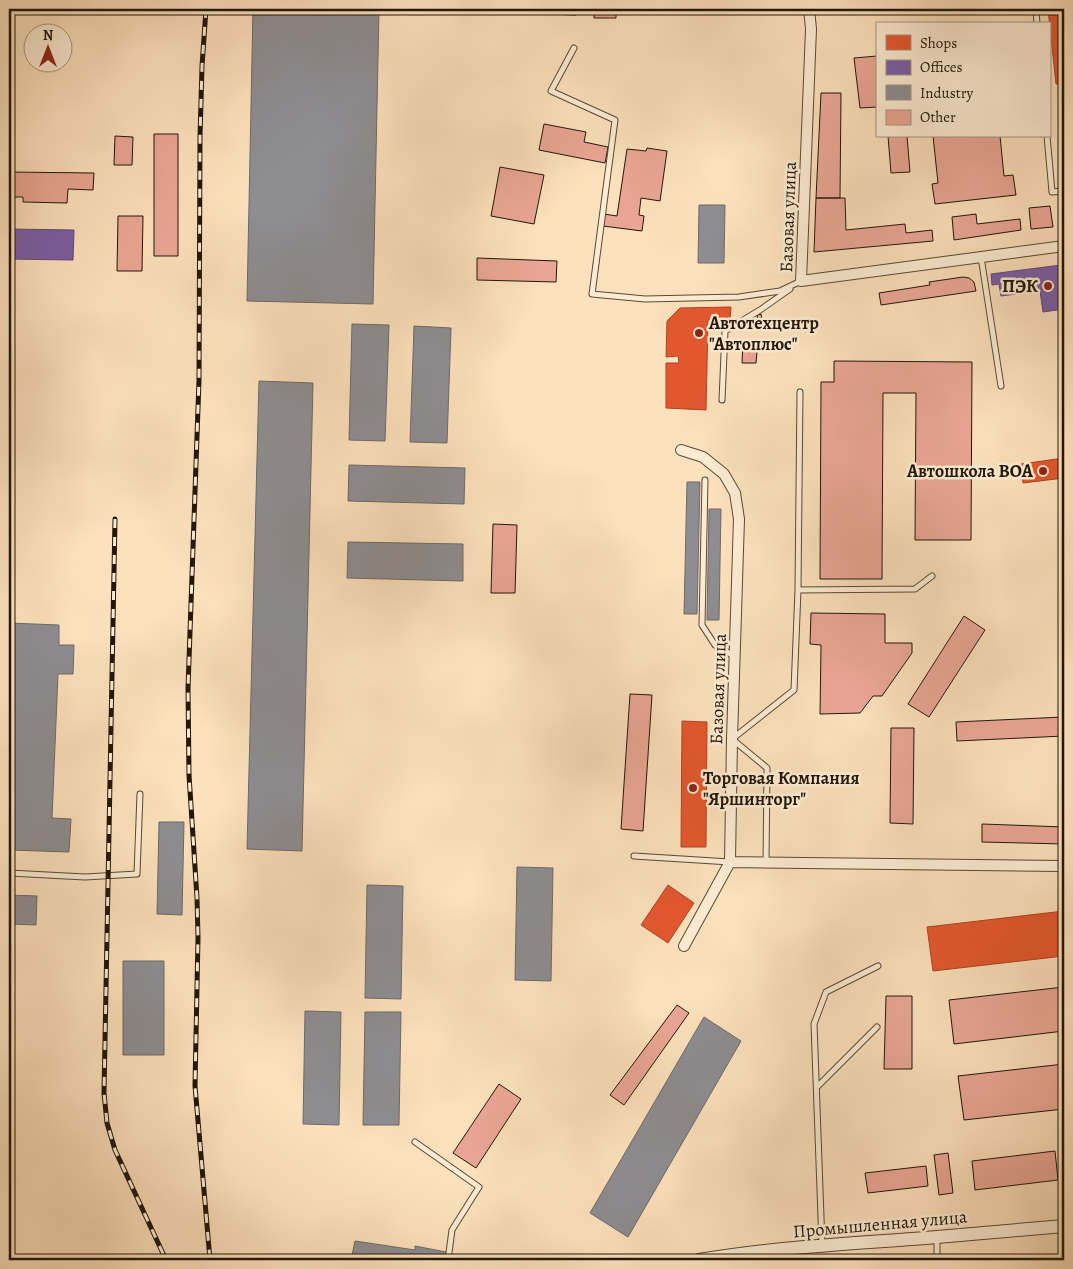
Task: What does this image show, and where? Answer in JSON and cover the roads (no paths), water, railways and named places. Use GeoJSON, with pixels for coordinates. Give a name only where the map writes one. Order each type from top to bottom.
{"type":"FeatureCollection","features":[{"type":"Feature","properties":{"kind":"street","name":"Базовая улица"},"geometry":{"type":"LineString","coordinates":[[809,9],[811,29],[801,281],[1064,246]]}},
{"type":"Feature","properties":{"kind":"street","name":"Базовая улица"},"geometry":{"type":"LineString","coordinates":[[681,450],[703,458],[724,474],[735,493],[739,519],[730,862],[684,946]]}},
{"type":"Feature","properties":{"kind":"street"},"geometry":{"type":"LineString","coordinates":[[730,862],[1064,866]]}},
{"type":"Feature","properties":{"kind":"street","name":"Промышленная улица"},"geometry":{"type":"LineString","coordinates":[[699,1260],[762,1256],[822,1245],[1063,1226]]}},
{"type":"Feature","properties":{"kind":"lane"},"geometry":{"type":"LineString","coordinates":[[1036,9],[1037,22]]}},
{"type":"Feature","properties":{"kind":"lane"},"geometry":{"type":"LineString","coordinates":[[574,48],[550,92],[615,120],[592,294],[645,299],[739,297],[780,290],[801,281]]}},
{"type":"Feature","properties":{"kind":"lane"},"geometry":{"type":"LineString","coordinates":[[1047,138],[1052,192],[1064,190]]}},
{"type":"Feature","properties":{"kind":"lane"},"geometry":{"type":"LineString","coordinates":[[980,257],[1001,386]]}},
{"type":"Feature","properties":{"kind":"lane"},"geometry":{"type":"LineString","coordinates":[[722,400],[725,331],[760,310],[801,281]]}},
{"type":"Feature","properties":{"kind":"lane"},"geometry":{"type":"LineString","coordinates":[[766,863],[766,768],[732,738],[794,690],[798,590],[800,392]]}},
{"type":"Feature","properties":{"kind":"lane"},"geometry":{"type":"LineString","coordinates":[[705,480],[702,625],[715,645],[735,656]]}},
{"type":"Feature","properties":{"kind":"lane"},"geometry":{"type":"LineString","coordinates":[[798,590],[915,589],[932,576]]}},
{"type":"Feature","properties":{"kind":"lane"},"geometry":{"type":"LineString","coordinates":[[9,873],[85,877],[137,874],[140,794]]}},
{"type":"Feature","properties":{"kind":"lane"},"geometry":{"type":"LineString","coordinates":[[634,856],[730,862]]}},
{"type":"Feature","properties":{"kind":"lane"},"geometry":{"type":"LineString","coordinates":[[822,1245],[814,1024],[826,992],[878,966]]}},
{"type":"Feature","properties":{"kind":"lane"},"geometry":{"type":"LineString","coordinates":[[817,1087],[877,1026]]}},
{"type":"Feature","properties":{"kind":"lane"},"geometry":{"type":"LineString","coordinates":[[415,1142],[479,1187],[452,1230],[448,1260]]}},
{"type":"Feature","properties":{"kind":"lane"},"geometry":{"type":"LineString","coordinates":[[1063,1226],[1062,1199],[1064,1198]]}},
{"type":"Feature","properties":{"kind":"lane"},"geometry":{"type":"LineString","coordinates":[[937,1237],[937,1260]]}},
{"type":"Feature","properties":{"kind":"railway"},"geometry":{"type":"LineString","coordinates":[[206,9],[200,137],[199,380],[188,688],[189,775],[198,938],[195,1086],[210,1260]]}},
{"type":"Feature","properties":{"kind":"railway"},"geometry":{"type":"LineString","coordinates":[[115,519],[104,1093],[107,1123],[115,1150],[166,1260]]}},
{"type":"Feature","properties":{"kind":"place","name":"ПЭК"},"geometry":{"type":"Point","coordinates":[1048,286]}},
{"type":"Feature","properties":{"kind":"place","name":"Автотехцентр \"Автоплюс\""},"geometry":{"type":"Point","coordinates":[699,333]}},
{"type":"Feature","properties":{"kind":"place","name":"Автошкола ВОА"},"geometry":{"type":"Point","coordinates":[1043,471]}},
{"type":"Feature","properties":{"kind":"place","name":"Торговая Компания \"Яршинторг\""},"geometry":{"type":"Point","coordinates":[693,788]}}]}
